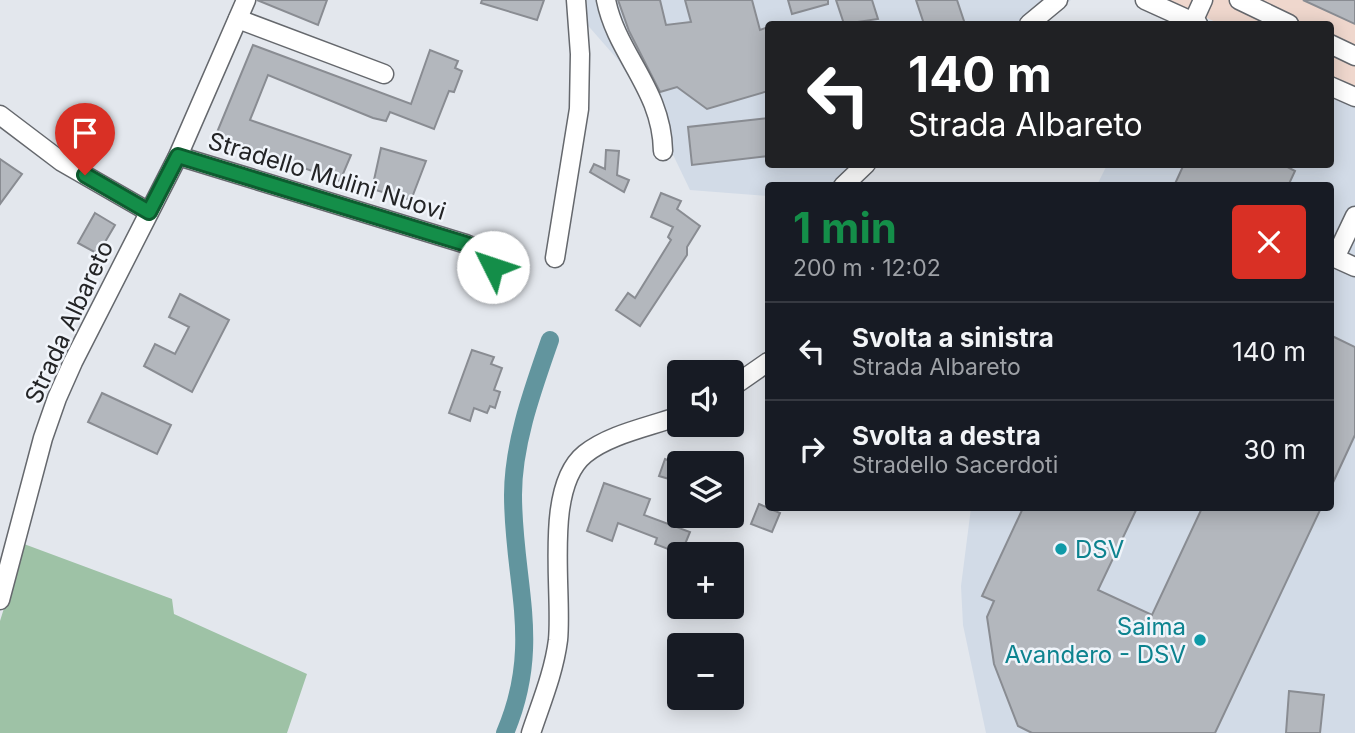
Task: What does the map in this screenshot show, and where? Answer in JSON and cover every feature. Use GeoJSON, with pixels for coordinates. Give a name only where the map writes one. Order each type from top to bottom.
{"type":"FeatureCollection","features":[{"type":"Feature","properties":{"kind":"street","name":"Strada Albareto"},"geometry":{"type":"LineString","coordinates":[[0,600],[43,438],[72,362],[178,156],[246,0]]}},
{"type":"Feature","properties":{"kind":"street"},"geometry":{"type":"LineString","coordinates":[[555,258],[579,109],[580,54],[576,0]]}},
{"type":"Feature","properties":{"kind":"street"},"geometry":{"type":"LineString","coordinates":[[606,0],[611,18],[656,105],[663,151]]}},
{"type":"Feature","properties":{"kind":"street"},"geometry":{"type":"LineString","coordinates":[[1033,21],[1058,0]]}},
{"type":"Feature","properties":{"kind":"street"},"geometry":{"type":"LineString","coordinates":[[1145,0],[1191,21]]}},
{"type":"Feature","properties":{"kind":"street"},"geometry":{"type":"LineString","coordinates":[[1196,21],[1203,0]]}},
{"type":"Feature","properties":{"kind":"street"},"geometry":{"type":"LineString","coordinates":[[1239,0],[1283,21]]}},
{"type":"Feature","properties":{"kind":"street"},"geometry":{"type":"LineString","coordinates":[[238,19],[384,74]]}},
{"type":"Feature","properties":{"kind":"street"},"geometry":{"type":"LineString","coordinates":[[1334,46],[1355,56]]}},
{"type":"Feature","properties":{"kind":"street"},"geometry":{"type":"LineString","coordinates":[[1334,88],[1355,97]]}},
{"type":"Feature","properties":{"kind":"street"},"geometry":{"type":"LineString","coordinates":[[0,115],[62,162],[149,212]]}},
{"type":"Feature","properties":{"kind":"street","name":"Stradello Mulini Nuovi"},"geometry":{"type":"LineString","coordinates":[[178,156],[466,244],[482,251],[493,267]]}},
{"type":"Feature","properties":{"kind":"street"},"geometry":{"type":"LineString","coordinates":[[847,182],[862,168]]}},
{"type":"Feature","properties":{"kind":"street"},"geometry":{"type":"LineString","coordinates":[[1355,216],[1335,258],[1355,267]]}},
{"type":"Feature","properties":{"kind":"street"},"geometry":{"type":"LineString","coordinates":[[744,379],[765,364]]}},
{"type":"Feature","properties":{"kind":"street"},"geometry":{"type":"LineString","coordinates":[[531,733],[558,642],[560,516],[570,475],[575,464],[596,447],[667,420]]}},
{"type":"Feature","properties":{"kind":"shaded area"},"geometry":{"type":"Polygon","coordinates":[[[583,0],[1071,0],[1046,21],[765,21],[765,168],[872,168],[855,182],[765,182],[765,196],[690,190],[664,136],[619,61],[584,21],[583,0]]]}},
{"type":"Feature","properties":{"kind":"shaded area"},"geometry":{"type":"Polygon","coordinates":[[[1168,0],[1355,0],[1355,87],[1334,78],[1334,21],[1214,21],[1168,0]]]}},
{"type":"Feature","properties":{"kind":"shaded area"},"geometry":{"type":"Polygon","coordinates":[[[1334,78],[1355,87],[1355,733],[986,733],[963,625],[961,586],[971,511],[1334,511],[1334,182],[1098,182],[1106,168],[1334,168],[1334,78]]]}},
{"type":"Feature","properties":{"kind":"green space"},"geometry":{"type":"Polygon","coordinates":[[[24,544],[172,599],[174,614],[307,674],[287,733],[0,733],[0,621],[24,544]]]}},
{"type":"Feature","properties":{"kind":"building"},"geometry":{"type":"Polygon","coordinates":[[[257,0],[327,0],[318,25],[257,0]]]}},
{"type":"Feature","properties":{"kind":"building"},"geometry":{"type":"Polygon","coordinates":[[[482,0],[544,0],[537,20],[481,3],[482,0]]]}},
{"type":"Feature","properties":{"kind":"building"},"geometry":{"type":"Polygon","coordinates":[[[618,0],[660,0],[666,25],[691,22],[685,0],[752,0],[760,30],[765,28],[765,92],[707,109],[677,87],[660,92],[629,31],[618,0]]]}},
{"type":"Feature","properties":{"kind":"building"},"geometry":{"type":"Polygon","coordinates":[[[788,0],[828,0],[828,4],[792,14],[788,0]]]}},
{"type":"Feature","properties":{"kind":"building"},"geometry":{"type":"Polygon","coordinates":[[[836,0],[872,0],[878,19],[843,21],[836,0]]]}},
{"type":"Feature","properties":{"kind":"building"},"geometry":{"type":"Polygon","coordinates":[[[916,0],[957,0],[964,21],[923,21],[916,0]]]}},
{"type":"Feature","properties":{"kind":"building"},"geometry":{"type":"Polygon","coordinates":[[[1303,0],[1355,0],[1355,24],[1303,0]]]}},
{"type":"Feature","properties":{"kind":"building"},"geometry":{"type":"Polygon","coordinates":[[[253,45],[411,104],[430,50],[458,61],[455,68],[462,71],[454,92],[449,91],[434,129],[390,112],[386,121],[373,118],[268,75],[250,120],[351,155],[340,181],[237,144],[234,151],[213,142],[253,45]]]}},
{"type":"Feature","properties":{"kind":"building"},"geometry":{"type":"Polygon","coordinates":[[[765,118],[765,156],[692,165],[688,127],[765,118]]]}},
{"type":"Feature","properties":{"kind":"building"},"geometry":{"type":"Polygon","coordinates":[[[381,148],[426,161],[411,200],[372,189],[381,148]]]}},
{"type":"Feature","properties":{"kind":"building"},"geometry":{"type":"Polygon","coordinates":[[[606,150],[619,151],[617,175],[629,180],[624,192],[590,172],[594,164],[605,169],[606,150]]]}},
{"type":"Feature","properties":{"kind":"building"},"geometry":{"type":"Polygon","coordinates":[[[0,159],[22,174],[0,204],[0,159]]]}},
{"type":"Feature","properties":{"kind":"building"},"geometry":{"type":"Polygon","coordinates":[[[1182,168],[1289,168],[1295,171],[1290,182],[1176,182],[1182,168]]]}},
{"type":"Feature","properties":{"kind":"building"},"geometry":{"type":"Polygon","coordinates":[[[661,193],[681,201],[677,209],[700,226],[687,247],[687,255],[640,326],[616,310],[628,293],[635,298],[671,240],[668,237],[673,227],[651,217],[661,193]]]}},
{"type":"Feature","properties":{"kind":"building"},"geometry":{"type":"Polygon","coordinates":[[[95,213],[115,225],[98,254],[78,243],[95,213]]]}},
{"type":"Feature","properties":{"kind":"building"},"geometry":{"type":"Polygon","coordinates":[[[180,294],[229,320],[192,392],[144,366],[155,344],[175,354],[189,327],[169,317],[180,294]]]}},
{"type":"Feature","properties":{"kind":"building"},"geometry":{"type":"Polygon","coordinates":[[[1334,337],[1355,347],[1355,435],[1334,480],[1334,337]]]}},
{"type":"Feature","properties":{"kind":"building"},"geometry":{"type":"Polygon","coordinates":[[[472,350],[494,357],[491,364],[502,368],[494,390],[500,392],[495,408],[490,406],[487,413],[474,408],[470,421],[449,413],[472,350]]]}},
{"type":"Feature","properties":{"kind":"building"},"geometry":{"type":"Polygon","coordinates":[[[102,393],[171,425],[157,454],[88,422],[102,393]]]}},
{"type":"Feature","properties":{"kind":"building"},"geometry":{"type":"Polygon","coordinates":[[[665,459],[667,478],[659,476],[665,459]]]}},
{"type":"Feature","properties":{"kind":"building"},"geometry":{"type":"Polygon","coordinates":[[[604,483],[650,499],[644,515],[667,524],[667,528],[690,532],[686,542],[667,542],[667,549],[655,544],[657,538],[618,523],[612,541],[587,531],[604,483]]]}},
{"type":"Feature","properties":{"kind":"building"},"geometry":{"type":"Polygon","coordinates":[[[759,504],[765,507],[765,511],[780,513],[772,532],[751,524],[759,504]]]}},
{"type":"Feature","properties":{"kind":"building"},"geometry":{"type":"Polygon","coordinates":[[[1022,511],[1136,511],[1098,590],[1152,615],[1201,511],[1320,511],[1215,733],[1032,733],[1018,726],[994,664],[987,617],[994,601],[982,596],[1022,511]]]}},
{"type":"Feature","properties":{"kind":"building"},"geometry":{"type":"Polygon","coordinates":[[[1289,691],[1324,695],[1320,733],[1286,733],[1289,691]]]}},
{"type":"Feature","properties":{"kind":"waterway"},"geometry":{"type":"LineString","coordinates":[[505,733],[516,701],[524,642],[514,527],[516,456],[525,416],[550,340]]}},
{"type":"Feature","properties":{"kind":"place","name":"DSV"},"geometry":{"type":"Point","coordinates":[1061,549]}},
{"type":"Feature","properties":{"kind":"place","name":"Saima Avandero - DSV"},"geometry":{"type":"Point","coordinates":[1200,640]}},
{"type":"Feature","properties":{"kind":"route"},"geometry":{"type":"LineString","coordinates":[[85,175],[149,212],[178,156],[466,244],[482,251],[493,267]]}}]}
